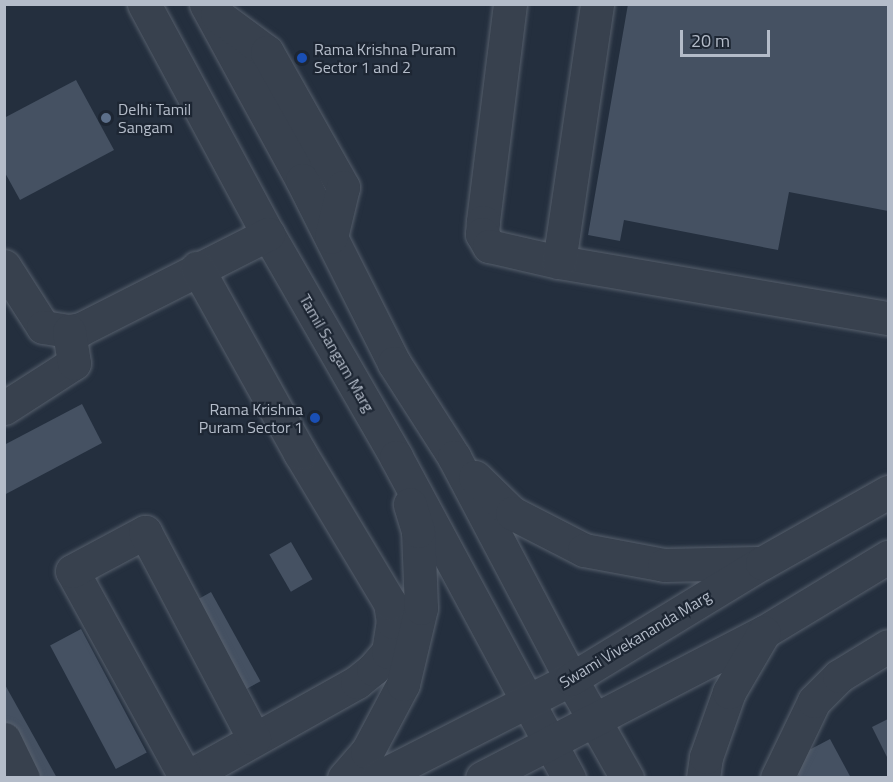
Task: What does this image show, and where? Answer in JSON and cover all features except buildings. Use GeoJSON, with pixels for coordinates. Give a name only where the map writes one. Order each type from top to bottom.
{"type":"FeatureCollection","features":[{"type":"Feature","properties":{"kind":"street","name":"Tamil Sangam Marg"},"geometry":{"type":"LineString","coordinates":[[144,4],[268,234],[396,457],[530,701],[569,777]]}},
{"type":"Feature","properties":{"kind":"street"},"geometry":{"type":"LineString","coordinates":[[510,4],[482,234],[485,241],[494,248],[559,262],[888,318]]}},
{"type":"Feature","properties":{"kind":"street"},"geometry":{"type":"LineString","coordinates":[[559,262],[597,4]]}},
{"type":"Feature","properties":{"kind":"street"},"geometry":{"type":"LineString","coordinates":[[207,6],[331,237],[394,363],[454,457],[594,722],[627,777]]}},
{"type":"Feature","properties":{"kind":"street"},"geometry":{"type":"LineString","coordinates":[[4,266],[13,303],[43,327],[69,331],[81,329],[197,268],[268,234]]}},
{"type":"Feature","properties":{"kind":"street"},"geometry":{"type":"LineString","coordinates":[[197,268],[300,453],[390,603],[393,622],[388,652],[357,682],[186,777],[72,571],[145,532],[254,739]]}},
{"type":"Feature","properties":{"kind":"street"},"geometry":{"type":"LineString","coordinates":[[4,408],[74,363],[69,331]]}},
{"type":"Feature","properties":{"kind":"street"},"geometry":{"type":"LineString","coordinates":[[344,777],[367,752],[403,684],[421,608],[418,531],[396,457]]}},
{"type":"Feature","properties":{"kind":"street"},"geometry":{"type":"LineString","coordinates":[[454,457],[512,513],[584,550],[664,565],[762,563]]}},
{"type":"Feature","properties":{"kind":"street","name":"Swami Vivekananda Marg"},"geometry":{"type":"LineString","coordinates":[[377,777],[571,679],[762,563],[888,492]]}},
{"type":"Feature","properties":{"kind":"street"},"geometry":{"type":"LineString","coordinates":[[482,777],[594,722],[764,632],[888,557]]}},
{"type":"Feature","properties":{"kind":"street"},"geometry":{"type":"LineString","coordinates":[[703,777],[706,757],[729,692],[764,632]]}},
{"type":"Feature","properties":{"kind":"street"},"geometry":{"type":"LineString","coordinates":[[777,777],[802,722],[826,688],[839,676],[888,646]]}},
{"type":"Feature","properties":{"kind":"street"},"geometry":{"type":"LineString","coordinates":[[4,739],[23,777]]}},
{"type":"Feature","properties":{"kind":"place","name":"Rama Krishna Puram Sector 1 and 2"},"geometry":{"type":"Point","coordinates":[302,58]}},
{"type":"Feature","properties":{"kind":"place","name":"Delhi Tamil Sangam"},"geometry":{"type":"Point","coordinates":[106,118]}},
{"type":"Feature","properties":{"kind":"place","name":"Rama Krishna Puram Sector 1"},"geometry":{"type":"Point","coordinates":[315,418]}}]}
